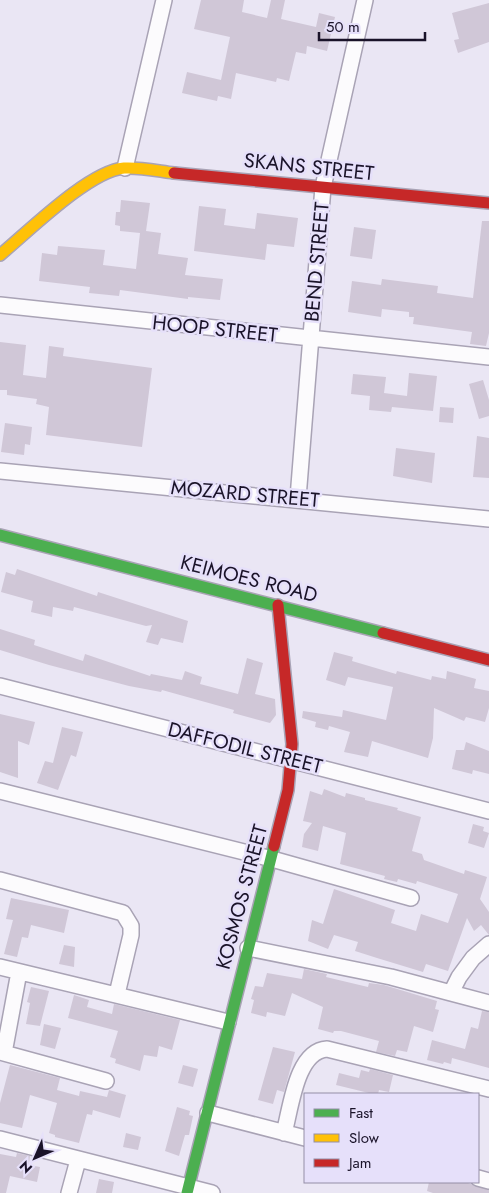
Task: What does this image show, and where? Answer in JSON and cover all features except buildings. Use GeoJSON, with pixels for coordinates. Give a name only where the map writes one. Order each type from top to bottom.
{"type":"FeatureCollection","features":[{"type":"Feature","properties":{"kind":"street"},"geometry":{"type":"LineString","coordinates":[[0,255],[86,184],[103,173],[125,168],[164,0]]}},
{"type":"Feature","properties":{"kind":"street","name":"BEND STREET"},"geometry":{"type":"LineString","coordinates":[[298,498],[323,187],[365,0]]}},
{"type":"Feature","properties":{"kind":"street","name":"SKANS STREET"},"geometry":{"type":"LineString","coordinates":[[125,168],[489,203]]}},
{"type":"Feature","properties":{"kind":"street","name":"HOOP STREET"},"geometry":{"type":"LineString","coordinates":[[0,305],[311,340],[489,357]]}},
{"type":"Feature","properties":{"kind":"street","name":"MOZARD STREET"},"geometry":{"type":"LineString","coordinates":[[0,471],[298,498],[489,519]]}},
{"type":"Feature","properties":{"kind":"street","name":"KEIMOES ROAD"},"geometry":{"type":"LineString","coordinates":[[0,535],[489,660]]}},
{"type":"Feature","properties":{"kind":"street","name":"KOSMOS STREET"},"geometry":{"type":"LineString","coordinates":[[187,1190],[208,1113],[228,1022],[272,860],[288,790],[291,760],[290,721],[278,605]]}},
{"type":"Feature","properties":{"kind":"street","name":"DAFFODIL STREET"},"geometry":{"type":"LineString","coordinates":[[0,686],[489,811]]}},
{"type":"Feature","properties":{"kind":"street"},"geometry":{"type":"LineString","coordinates":[[0,791],[272,860],[411,898]]}},
{"type":"Feature","properties":{"kind":"street"},"geometry":{"type":"LineString","coordinates":[[0,880],[123,913],[131,926],[132,935],[117,994]]}},
{"type":"Feature","properties":{"kind":"street"},"geometry":{"type":"LineString","coordinates":[[451,993],[472,958],[489,944]]}},
{"type":"Feature","properties":{"kind":"street"},"geometry":{"type":"LineString","coordinates":[[248,948],[391,977],[489,1003]]}},
{"type":"Feature","properties":{"kind":"street"},"geometry":{"type":"LineString","coordinates":[[0,967],[228,1022]]}},
{"type":"Feature","properties":{"kind":"street"},"geometry":{"type":"LineString","coordinates":[[19,972],[2,1052],[106,1081]]}},
{"type":"Feature","properties":{"kind":"street"},"geometry":{"type":"LineString","coordinates":[[284,1133],[303,1064],[319,1049],[327,1049],[489,1089]]}},
{"type":"Feature","properties":{"kind":"street"},"geometry":{"type":"LineString","coordinates":[[208,1113],[304,1138]]}},
{"type":"Feature","properties":{"kind":"street"},"geometry":{"type":"LineString","coordinates":[[0,1139],[187,1190],[212,1193]]}},
{"type":"Feature","properties":{"kind":"street"},"geometry":{"type":"LineString","coordinates":[[69,1193],[78,1160]]}},
{"type":"Feature","properties":{"kind":"traffic: fast"},"geometry":{"type":"LineString","coordinates":[[0,535],[383,633]]}},
{"type":"Feature","properties":{"kind":"traffic: fast"},"geometry":{"type":"LineString","coordinates":[[187,1193],[274,846]]}},
{"type":"Feature","properties":{"kind":"traffic: slow"},"geometry":{"type":"LineString","coordinates":[[0,255],[60,204],[94,179],[124,168],[174,173]]}},
{"type":"Feature","properties":{"kind":"traffic: jam"},"geometry":{"type":"LineString","coordinates":[[174,173],[489,203]]}},
{"type":"Feature","properties":{"kind":"traffic: jam"},"geometry":{"type":"LineString","coordinates":[[274,846],[288,790],[292,744],[278,605]]}},
{"type":"Feature","properties":{"kind":"traffic: jam"},"geometry":{"type":"LineString","coordinates":[[383,633],[489,660]]}}]}
